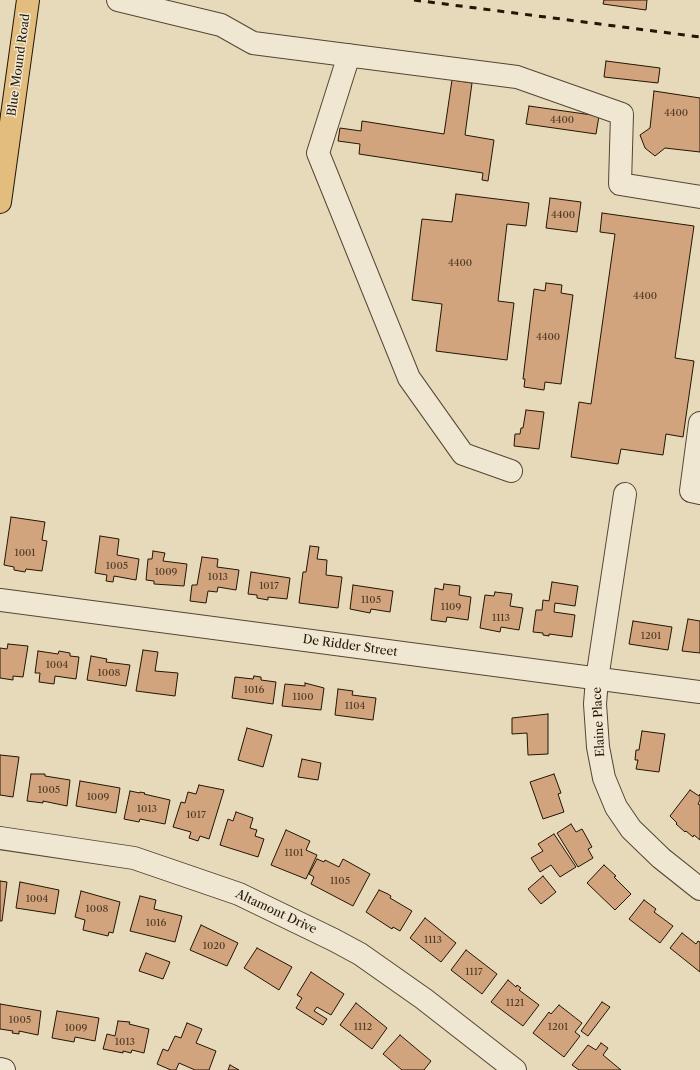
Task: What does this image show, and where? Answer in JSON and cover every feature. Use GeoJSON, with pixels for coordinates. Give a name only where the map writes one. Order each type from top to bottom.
{"type":"FeatureCollection","features":[{"type":"Feature","properties":{"kind":"main road","name":"Blue Mound Road"},"geometry":{"type":"LineString","coordinates":[[0,202],[6,115],[28,0]]}},
{"type":"Feature","properties":{"kind":"street"},"geometry":{"type":"LineString","coordinates":[[118,0],[221,25],[253,43],[517,77],[622,114],[620,184],[700,197]]}},
{"type":"Feature","properties":{"kind":"street"},"geometry":{"type":"LineString","coordinates":[[349,55],[318,153],[409,378],[463,454],[510,471]]}},
{"type":"Feature","properties":{"kind":"street"},"geometry":{"type":"LineString","coordinates":[[700,423],[691,491],[700,493]]}},
{"type":"Feature","properties":{"kind":"street","name":"Elaine Place"},"geometry":{"type":"LineString","coordinates":[[625,494],[597,679],[595,704],[598,747],[604,778],[616,807],[631,829],[656,853],[700,889]]}},
{"type":"Feature","properties":{"kind":"street","name":"De Ridder Street"},"geometry":{"type":"LineString","coordinates":[[0,600],[700,692]]}},
{"type":"Feature","properties":{"kind":"street","name":"Altamont Drive"},"geometry":{"type":"LineString","coordinates":[[0,838],[134,858],[239,894],[360,954],[424,998],[515,1070]]}},
{"type":"Feature","properties":{"kind":"building"},"geometry":{"type":"Polygon","coordinates":[[[604,0],[647,0],[646,10],[603,4],[604,0]]]}},
{"type":"Feature","properties":{"kind":"building"},"geometry":{"type":"Polygon","coordinates":[[[606,61],[660,68],[658,83],[604,77],[606,61]]]}},
{"type":"Feature","properties":{"kind":"building"},"geometry":{"type":"Polygon","coordinates":[[[452,80],[472,83],[465,135],[494,140],[488,181],[482,180],[483,173],[359,154],[360,144],[338,141],[340,128],[361,131],[362,121],[444,134],[452,80]]]}},
{"type":"Feature","properties":{"kind":"building"},"geometry":{"type":"Polygon","coordinates":[[[654,91],[700,98],[700,152],[665,148],[655,156],[645,148],[640,135],[650,128],[654,91]]]}},
{"type":"Feature","properties":{"kind":"building"},"geometry":{"type":"Polygon","coordinates":[[[529,106],[599,116],[596,134],[526,124],[529,106]]]}},
{"type":"Feature","properties":{"kind":"building"},"geometry":{"type":"Polygon","coordinates":[[[456,194],[529,203],[526,226],[507,224],[498,301],[514,303],[507,360],[436,351],[442,304],[412,300],[422,219],[452,222],[456,194]]]}},
{"type":"Feature","properties":{"kind":"building"},"geometry":{"type":"Polygon","coordinates":[[[550,198],[581,202],[577,232],[546,228],[550,198]]]}},
{"type":"Feature","properties":{"kind":"building"},"geometry":{"type":"Polygon","coordinates":[[[602,213],[694,226],[675,358],[694,361],[683,437],[666,434],[663,455],[621,449],[618,464],[571,457],[579,402],[591,404],[615,234],[600,232],[602,213]]]}},
{"type":"Feature","properties":{"kind":"building"},"geometry":{"type":"Polygon","coordinates":[[[546,283],[562,285],[561,293],[573,295],[561,384],[545,382],[544,390],[524,387],[525,379],[523,379],[534,289],[545,291],[546,283]]]}},
{"type":"Feature","properties":{"kind":"building"},"geometry":{"type":"Polygon","coordinates":[[[526,410],[544,412],[539,449],[514,446],[515,434],[520,434],[521,428],[523,428],[526,410]]]}},
{"type":"Feature","properties":{"kind":"building"},"geometry":{"type":"Polygon","coordinates":[[[11,517],[45,522],[42,540],[47,541],[42,571],[26,569],[25,572],[14,570],[14,567],[4,565],[11,517]]]}},
{"type":"Feature","properties":{"kind":"building"},"geometry":{"type":"Polygon","coordinates":[[[100,536],[119,539],[117,555],[139,559],[136,580],[114,576],[113,582],[106,581],[107,575],[95,573],[100,536]]]}},
{"type":"Feature","properties":{"kind":"building"},"geometry":{"type":"Polygon","coordinates":[[[310,546],[319,547],[317,559],[327,560],[326,575],[342,577],[338,608],[299,603],[303,572],[306,572],[310,546]]]}},
{"type":"Feature","properties":{"kind":"building"},"geometry":{"type":"Polygon","coordinates":[[[153,551],[165,553],[163,561],[187,564],[184,586],[154,584],[154,581],[146,580],[148,559],[152,559],[153,551]]]}},
{"type":"Feature","properties":{"kind":"building"},"geometry":{"type":"Polygon","coordinates":[[[202,557],[218,559],[217,567],[239,570],[236,590],[218,587],[217,592],[208,591],[206,603],[190,601],[192,585],[197,585],[202,557]]]}},
{"type":"Feature","properties":{"kind":"building"},"geometry":{"type":"Polygon","coordinates":[[[251,572],[290,578],[287,599],[268,597],[268,600],[257,598],[257,595],[248,594],[251,572]]]}},
{"type":"Feature","properties":{"kind":"building"},"geometry":{"type":"Polygon","coordinates":[[[552,582],[578,586],[575,606],[555,603],[554,612],[575,615],[572,637],[549,634],[549,636],[543,635],[543,633],[533,632],[536,610],[542,610],[543,600],[549,601],[552,582]]]}},
{"type":"Feature","properties":{"kind":"building"},"geometry":{"type":"Polygon","coordinates":[[[444,584],[460,586],[459,595],[471,597],[468,620],[447,617],[446,622],[431,620],[435,588],[443,590],[444,584]]]}},
{"type":"Feature","properties":{"kind":"building"},"geometry":{"type":"Polygon","coordinates":[[[353,585],[393,591],[390,612],[371,609],[370,613],[350,609],[353,585]]]}},
{"type":"Feature","properties":{"kind":"building"},"geometry":{"type":"Polygon","coordinates":[[[495,592],[512,594],[510,606],[523,608],[519,630],[501,627],[500,632],[480,628],[485,595],[494,596],[495,592]]]}},
{"type":"Feature","properties":{"kind":"building"},"geometry":{"type":"Polygon","coordinates":[[[688,619],[700,621],[700,653],[682,651],[688,619]]]}},
{"type":"Feature","properties":{"kind":"building"},"geometry":{"type":"Polygon","coordinates":[[[633,621],[672,627],[668,650],[629,644],[633,621]]]}},
{"type":"Feature","properties":{"kind":"building"},"geometry":{"type":"Polygon","coordinates":[[[8,644],[28,646],[23,677],[13,676],[13,680],[0,678],[0,648],[7,649],[8,644]]]}},
{"type":"Feature","properties":{"kind":"building"},"geometry":{"type":"Polygon","coordinates":[[[143,650],[158,652],[155,671],[178,673],[175,696],[136,691],[143,650]]]}},
{"type":"Feature","properties":{"kind":"building"},"geometry":{"type":"Polygon","coordinates":[[[38,651],[58,654],[59,651],[70,653],[70,656],[79,657],[76,679],[55,676],[54,684],[39,682],[40,673],[35,673],[38,651]]]}},
{"type":"Feature","properties":{"kind":"building"},"geometry":{"type":"Polygon","coordinates":[[[91,656],[107,659],[106,662],[130,665],[126,686],[87,680],[91,656]]]}},
{"type":"Feature","properties":{"kind":"building"},"geometry":{"type":"Polygon","coordinates":[[[254,676],[261,677],[261,680],[276,682],[273,704],[232,698],[235,677],[253,679],[254,676]]]}},
{"type":"Feature","properties":{"kind":"building"},"geometry":{"type":"Polygon","coordinates":[[[305,683],[324,688],[321,710],[282,706],[285,684],[305,686],[305,683]]]}},
{"type":"Feature","properties":{"kind":"building"},"geometry":{"type":"Polygon","coordinates":[[[338,689],[353,691],[352,695],[376,698],[373,720],[335,715],[338,689]]]}},
{"type":"Feature","properties":{"kind":"building"},"geometry":{"type":"Polygon","coordinates":[[[548,714],[548,754],[528,755],[527,733],[512,734],[512,718],[548,714]]]}},
{"type":"Feature","properties":{"kind":"building"},"geometry":{"type":"Polygon","coordinates":[[[247,728],[272,735],[263,767],[238,760],[247,728]]]}},
{"type":"Feature","properties":{"kind":"building"},"geometry":{"type":"Polygon","coordinates":[[[642,731],[665,734],[659,772],[636,769],[638,760],[635,760],[636,750],[639,750],[642,731]]]}},
{"type":"Feature","properties":{"kind":"building"},"geometry":{"type":"Polygon","coordinates":[[[0,755],[19,757],[13,797],[0,795],[0,755]]]}},
{"type":"Feature","properties":{"kind":"building"},"geometry":{"type":"Polygon","coordinates":[[[302,759],[321,763],[318,780],[298,777],[302,759]]]}},
{"type":"Feature","properties":{"kind":"building"},"geometry":{"type":"Polygon","coordinates":[[[31,774],[45,774],[45,776],[70,780],[67,806],[43,801],[43,803],[27,801],[31,774]]]}},
{"type":"Feature","properties":{"kind":"building"},"geometry":{"type":"Polygon","coordinates":[[[554,774],[561,793],[558,794],[564,812],[543,819],[530,782],[554,774]]]}},
{"type":"Feature","properties":{"kind":"building"},"geometry":{"type":"Polygon","coordinates":[[[80,781],[120,788],[116,813],[76,806],[80,781]]]}},
{"type":"Feature","properties":{"kind":"building"},"geometry":{"type":"Polygon","coordinates":[[[199,785],[224,790],[209,839],[200,836],[198,841],[189,838],[191,832],[173,827],[181,802],[185,803],[188,792],[196,794],[199,785]]]}},
{"type":"Feature","properties":{"kind":"building"},"geometry":{"type":"Polygon","coordinates":[[[690,790],[699,796],[700,794],[698,804],[700,805],[700,840],[694,835],[693,837],[686,831],[685,832],[670,816],[690,790]]]}},
{"type":"Feature","properties":{"kind":"building"},"geometry":{"type":"Polygon","coordinates":[[[130,791],[145,793],[144,794],[170,800],[165,824],[140,819],[139,822],[124,819],[130,791]]]}},
{"type":"Feature","properties":{"kind":"building"},"geometry":{"type":"Polygon","coordinates":[[[236,812],[253,818],[250,828],[257,830],[255,836],[264,839],[258,857],[220,845],[228,819],[233,821],[236,812]]]}},
{"type":"Feature","properties":{"kind":"building"},"geometry":{"type":"Polygon","coordinates":[[[571,824],[576,832],[582,829],[592,847],[588,849],[593,858],[578,867],[557,833],[571,824]]]}},
{"type":"Feature","properties":{"kind":"building"},"geometry":{"type":"Polygon","coordinates":[[[286,830],[310,841],[306,850],[317,855],[306,879],[271,865],[286,830]]]}},
{"type":"Feature","properties":{"kind":"building"},"geometry":{"type":"Polygon","coordinates":[[[554,834],[576,867],[560,877],[551,865],[540,872],[531,858],[543,851],[538,844],[554,834]]]}},
{"type":"Feature","properties":{"kind":"building"},"geometry":{"type":"Polygon","coordinates":[[[317,859],[324,862],[325,860],[339,867],[343,859],[370,874],[353,906],[311,884],[314,877],[309,874],[317,859]]]}},
{"type":"Feature","properties":{"kind":"building"},"geometry":{"type":"Polygon","coordinates":[[[604,865],[616,876],[614,877],[631,894],[615,910],[587,883],[604,865]]]}},
{"type":"Feature","properties":{"kind":"building"},"geometry":{"type":"Polygon","coordinates":[[[543,876],[556,892],[541,904],[528,889],[543,876]]]}},
{"type":"Feature","properties":{"kind":"building"},"geometry":{"type":"Polygon","coordinates":[[[0,881],[7,882],[2,921],[0,921],[0,881]]]}},
{"type":"Feature","properties":{"kind":"building"},"geometry":{"type":"Polygon","coordinates":[[[20,882],[59,890],[55,914],[16,908],[20,882]]]}},
{"type":"Feature","properties":{"kind":"building"},"geometry":{"type":"Polygon","coordinates":[[[379,890],[388,894],[391,896],[390,898],[412,911],[400,931],[393,927],[392,929],[366,912],[379,890]]]}},
{"type":"Feature","properties":{"kind":"building"},"geometry":{"type":"Polygon","coordinates":[[[81,891],[120,902],[113,933],[109,932],[108,936],[83,930],[85,920],[75,917],[81,891]]]}},
{"type":"Feature","properties":{"kind":"building"},"geometry":{"type":"Polygon","coordinates":[[[140,896],[156,900],[154,909],[182,916],[175,942],[130,931],[140,896]]]}},
{"type":"Feature","properties":{"kind":"building"},"geometry":{"type":"Polygon","coordinates":[[[644,900],[656,909],[654,912],[673,926],[660,943],[629,919],[644,900]]]}},
{"type":"Feature","properties":{"kind":"building"},"geometry":{"type":"Polygon","coordinates":[[[425,918],[456,943],[441,962],[410,938],[425,918]]]}},
{"type":"Feature","properties":{"kind":"building"},"geometry":{"type":"Polygon","coordinates":[[[201,925],[238,943],[227,966],[190,950],[201,925]]]}},
{"type":"Feature","properties":{"kind":"building"},"geometry":{"type":"Polygon","coordinates":[[[682,933],[696,944],[698,941],[700,942],[700,972],[670,948],[682,933]]]}},
{"type":"Feature","properties":{"kind":"building"},"geometry":{"type":"Polygon","coordinates":[[[257,948],[292,967],[279,990],[244,968],[257,948]]]}},
{"type":"Feature","properties":{"kind":"building"},"geometry":{"type":"Polygon","coordinates":[[[466,950],[497,974],[482,994],[451,970],[466,950]]]}},
{"type":"Feature","properties":{"kind":"building"},"geometry":{"type":"Polygon","coordinates":[[[146,953],[170,962],[163,979],[139,971],[146,953]]]}},
{"type":"Feature","properties":{"kind":"building"},"geometry":{"type":"Polygon","coordinates":[[[311,972],[344,994],[331,1015],[317,1007],[314,1011],[327,1019],[323,1025],[296,1008],[302,998],[297,995],[311,972]]]}},
{"type":"Feature","properties":{"kind":"building"},"geometry":{"type":"Polygon","coordinates":[[[508,980],[516,987],[517,985],[521,988],[519,990],[539,1005],[523,1026],[491,1002],[508,980]]]}},
{"type":"Feature","properties":{"kind":"building"},"geometry":{"type":"Polygon","coordinates":[[[602,1002],[610,1007],[588,1036],[581,1031],[602,1002]]]}},
{"type":"Feature","properties":{"kind":"building"},"geometry":{"type":"Polygon","coordinates":[[[356,1003],[387,1028],[372,1049],[340,1025],[356,1003]]]}},
{"type":"Feature","properties":{"kind":"building"},"geometry":{"type":"Polygon","coordinates":[[[0,1004],[41,1011],[38,1035],[19,1031],[19,1034],[12,1033],[13,1031],[0,1029],[0,1004]]]}},
{"type":"Feature","properties":{"kind":"building"},"geometry":{"type":"Polygon","coordinates":[[[559,1005],[582,1023],[575,1032],[580,1036],[564,1057],[533,1033],[549,1012],[551,1014],[559,1005]]]}},
{"type":"Feature","properties":{"kind":"building"},"geometry":{"type":"Polygon","coordinates":[[[57,1011],[99,1018],[95,1041],[75,1037],[74,1042],[52,1038],[57,1011]]]}},
{"type":"Feature","properties":{"kind":"building"},"geometry":{"type":"Polygon","coordinates":[[[118,1021],[130,1022],[129,1024],[149,1029],[144,1053],[132,1050],[131,1053],[123,1051],[123,1053],[103,1049],[107,1034],[115,1036],[118,1021]]]}},
{"type":"Feature","properties":{"kind":"building"},"geometry":{"type":"Polygon","coordinates":[[[187,1023],[202,1029],[196,1043],[216,1051],[209,1070],[195,1070],[179,1063],[176,1070],[171,1070],[157,1064],[163,1049],[168,1051],[175,1036],[181,1038],[187,1023]]]}},
{"type":"Feature","properties":{"kind":"building"},"geometry":{"type":"Polygon","coordinates":[[[400,1035],[431,1061],[424,1070],[402,1070],[383,1054],[400,1035]]]}},
{"type":"Feature","properties":{"kind":"building"},"geometry":{"type":"Polygon","coordinates":[[[601,1043],[608,1048],[603,1055],[621,1070],[579,1070],[572,1065],[588,1045],[596,1050],[601,1043]]]}},
{"type":"Feature","properties":{"kind":"building"},"geometry":{"type":"Polygon","coordinates":[[[230,1065],[239,1070],[228,1070],[230,1065]]]}},
{"type":"Feature","properties":{"kind":"railway"},"geometry":{"type":"LineString","coordinates":[[414,0],[700,37]]}}]}
